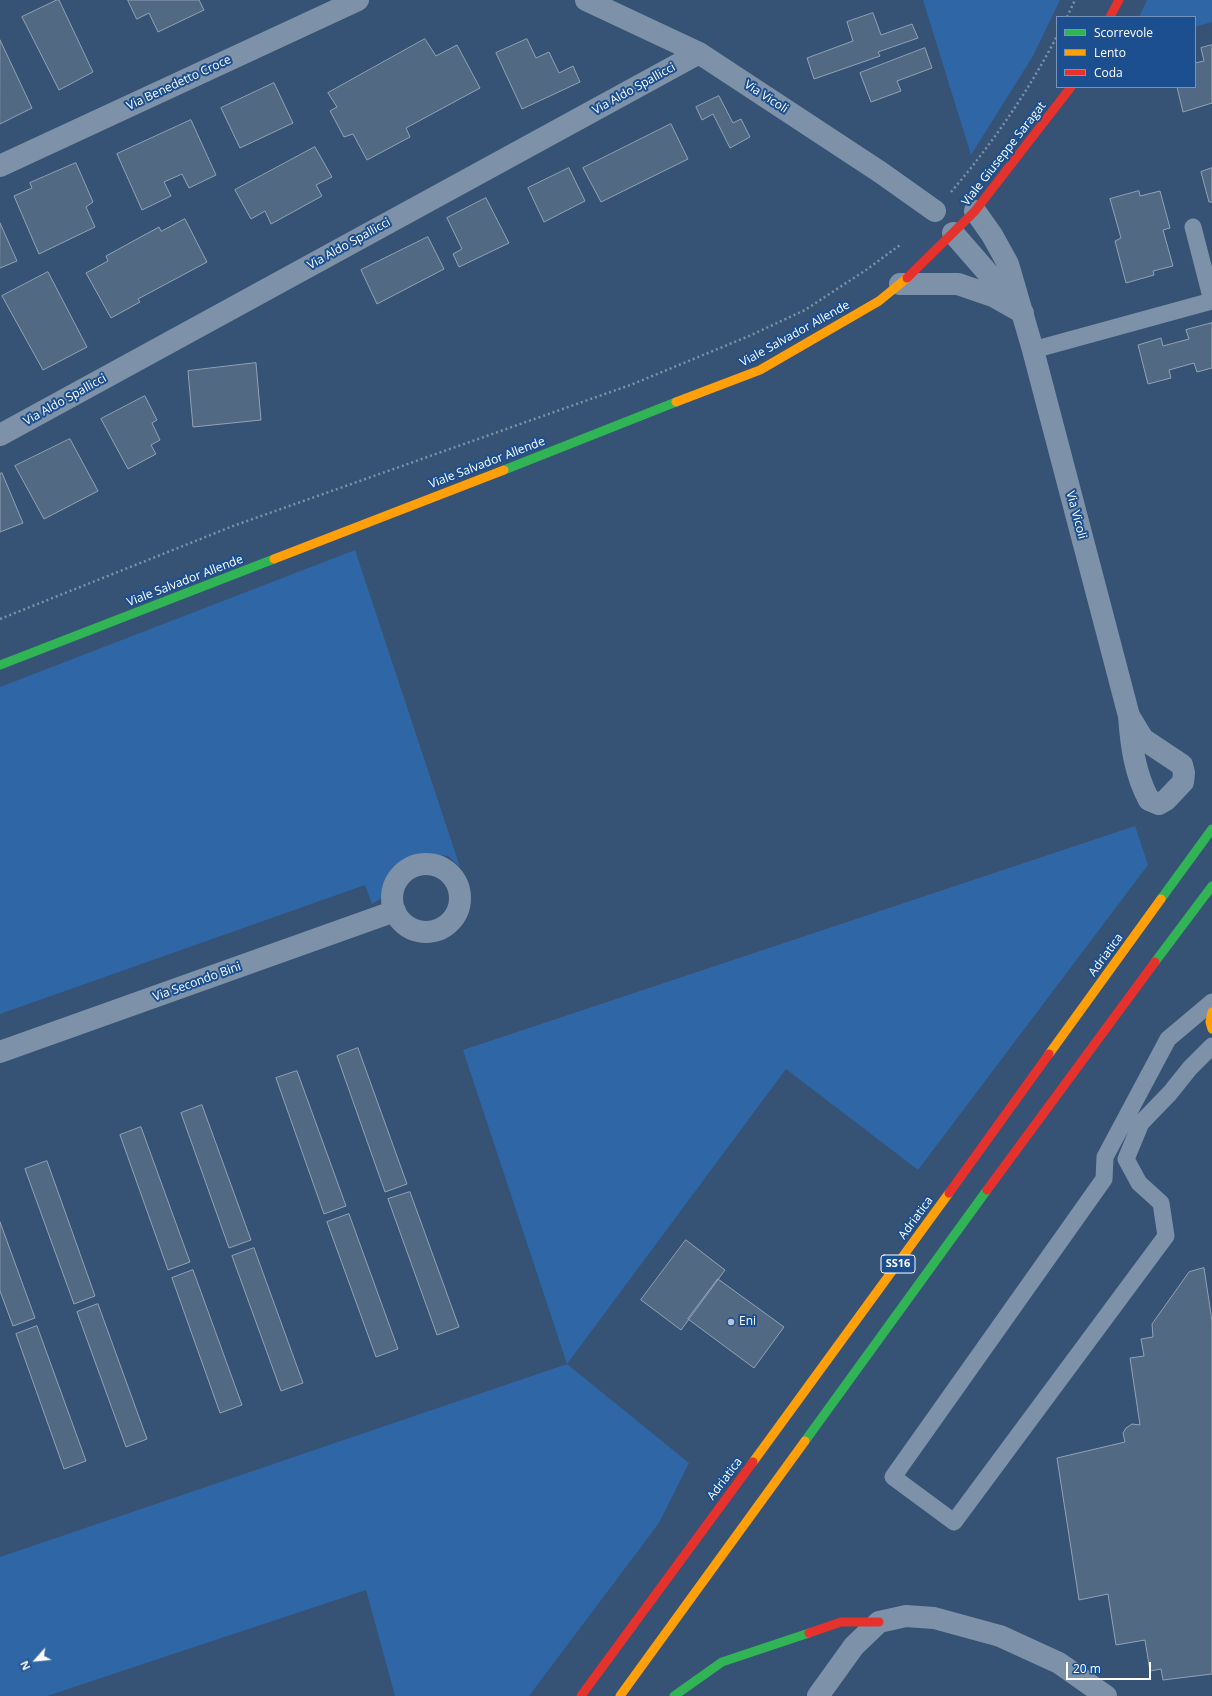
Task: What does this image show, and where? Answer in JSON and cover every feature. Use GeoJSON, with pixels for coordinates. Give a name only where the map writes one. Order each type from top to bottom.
{"type":"FeatureCollection","features":[{"type":"Feature","properties":{"kind":"main road"},"geometry":{"type":"LineString","coordinates":[[1110,16],[1118,0]]}},
{"type":"Feature","properties":{"kind":"main road","name":"Viale Giuseppe Saragat"},"geometry":{"type":"LineString","coordinates":[[954,233],[975,211],[1070,88]]}},
{"type":"Feature","properties":{"kind":"main road","name":"Viale Salvador Allende"},"geometry":{"type":"LineString","coordinates":[[0,665],[760,370],[879,301],[900,284],[954,233]]}},
{"type":"Feature","properties":{"kind":"main road","name":"Adriatica"},"geometry":{"type":"LineString","coordinates":[[581,1696],[832,1355],[1212,829]]}},
{"type":"Feature","properties":{"kind":"main road","name":"SS16"},"geometry":{"type":"LineString","coordinates":[[620,1696],[1020,1145],[1212,886]]}},
{"type":"Feature","properties":{"kind":"main road"},"geometry":{"type":"LineString","coordinates":[[1212,1012],[1210,1022],[1212,1029]]}},
{"type":"Feature","properties":{"kind":"main road"},"geometry":{"type":"LineString","coordinates":[[674,1696],[722,1662],[841,1622],[879,1622]]}},
{"type":"Feature","properties":{"kind":"street","name":"Via Benedetto Croce"},"geometry":{"type":"LineString","coordinates":[[0,166],[358,0]]}},
{"type":"Feature","properties":{"kind":"street","name":"Via Vicoli"},"geometry":{"type":"LineString","coordinates":[[586,0],[699,53],[880,172],[935,211]]}},
{"type":"Feature","properties":{"kind":"street","name":"Via Aldo Spallicci"},"geometry":{"type":"LineString","coordinates":[[0,435],[699,53]]}},
{"type":"Feature","properties":{"kind":"street","name":"Via Vicoli"},"geometry":{"type":"LineString","coordinates":[[975,211],[992,236],[1008,264],[1023,313],[1129,716]]}},
{"type":"Feature","properties":{"kind":"street","name":"Via Vicoli"},"geometry":{"type":"LineString","coordinates":[[954,233],[1023,313]]}},
{"type":"Feature","properties":{"kind":"street"},"geometry":{"type":"LineString","coordinates":[[900,284],[958,284],[993,296],[1023,313]]}},
{"type":"Feature","properties":{"kind":"street","name":"Via Secondo Bini"},"geometry":{"type":"LineString","coordinates":[[0,1052],[395,911]]}},
{"type":"Feature","properties":{"kind":"street"},"geometry":{"type":"LineString","coordinates":[[818,1696],[854,1646],[879,1622],[906,1616],[934,1618],[1000,1636],[1059,1663],[1106,1696]]}},
{"type":"Feature","properties":{"kind":"lane"},"geometry":{"type":"LineString","coordinates":[[1033,350],[1212,301],[1194,227]]}},
{"type":"Feature","properties":{"kind":"lane"},"geometry":{"type":"LineString","coordinates":[[1212,1002],[1168,1039],[1105,1157],[1104,1179],[893,1477],[954,1522],[1166,1236],[1162,1203],[1139,1183],[1126,1159],[1141,1123],[1170,1093],[1190,1068],[1212,1046]]}},
{"type":"Feature","properties":{"kind":"path"},"geometry":{"type":"LineString","coordinates":[[1068,16],[1076,0]]}},
{"type":"Feature","properties":{"kind":"path"},"geometry":{"type":"LineString","coordinates":[[935,211],[988,147],[1020,99],[1056,38]]}},
{"type":"Feature","properties":{"kind":"path"},"geometry":{"type":"LineString","coordinates":[[0,619],[233,526],[633,384],[749,336],[805,310],[866,270],[902,243]]}},
{"type":"Feature","properties":{"kind":"shaded area"},"geometry":{"type":"Polygon","coordinates":[[[923,0],[1060,0],[1033,56],[971,155],[923,0]]]}},
{"type":"Feature","properties":{"kind":"shaded area"},"geometry":{"type":"Polygon","coordinates":[[[1147,0],[1212,0],[1212,22],[1196,27],[1196,16],[1139,16],[1147,0]]]}},
{"type":"Feature","properties":{"kind":"shaded area"},"geometry":{"type":"Polygon","coordinates":[[[355,550],[460,867],[448,856],[426,853],[410,857],[389,877],[382,898],[372,904],[365,885],[0,1014],[0,687],[355,550]]]}},
{"type":"Feature","properties":{"kind":"shaded area"},"geometry":{"type":"Polygon","coordinates":[[[1135,826],[1148,865],[918,1170],[786,1069],[567,1364],[463,1050],[1135,826]]]}},
{"type":"Feature","properties":{"kind":"shaded area"},"geometry":{"type":"Polygon","coordinates":[[[567,1364],[689,1463],[659,1523],[529,1696],[395,1696],[366,1590],[47,1696],[0,1696],[0,1557],[567,1364]]]}},
{"type":"Feature","properties":{"kind":"building"},"geometry":{"type":"Polygon","coordinates":[[[59,0],[93,72],[59,90],[22,17],[59,0]]]}},
{"type":"Feature","properties":{"kind":"building"},"geometry":{"type":"Polygon","coordinates":[[[128,0],[199,0],[204,10],[158,32],[149,13],[137,19],[128,0]]]}},
{"type":"Feature","properties":{"kind":"building"},"geometry":{"type":"Polygon","coordinates":[[[873,13],[881,35],[912,24],[918,38],[878,52],[880,56],[814,79],[807,58],[853,41],[847,22],[873,13]]]}},
{"type":"Feature","properties":{"kind":"building"},"geometry":{"type":"Polygon","coordinates":[[[425,39],[436,56],[457,45],[480,88],[406,128],[410,137],[367,160],[353,134],[344,137],[330,111],[337,107],[328,93],[425,39]]]}},
{"type":"Feature","properties":{"kind":"building"},"geometry":{"type":"Polygon","coordinates":[[[527,39],[536,58],[549,52],[559,73],[573,66],[580,82],[522,109],[496,53],[527,39]]]}},
{"type":"Feature","properties":{"kind":"building"},"geometry":{"type":"Polygon","coordinates":[[[0,40],[32,108],[0,124],[0,40]]]}},
{"type":"Feature","properties":{"kind":"building"},"geometry":{"type":"Polygon","coordinates":[[[1212,45],[1212,103],[1183,112],[1177,88],[1196,88],[1196,63],[1204,61],[1201,48],[1212,45]]]}},
{"type":"Feature","properties":{"kind":"building"},"geometry":{"type":"Polygon","coordinates":[[[925,48],[932,68],[897,81],[901,91],[871,102],[860,73],[925,48]]]}},
{"type":"Feature","properties":{"kind":"building"},"geometry":{"type":"Polygon","coordinates":[[[274,83],[293,123],[240,148],[221,108],[274,83]]]}},
{"type":"Feature","properties":{"kind":"building"},"geometry":{"type":"Polygon","coordinates":[[[719,96],[733,123],[741,119],[750,137],[730,148],[713,114],[702,120],[696,107],[719,96]]]}},
{"type":"Feature","properties":{"kind":"building"},"geometry":{"type":"Polygon","coordinates":[[[191,120],[216,175],[189,188],[182,174],[164,182],[171,196],[142,210],[117,154],[191,120]]]}},
{"type":"Feature","properties":{"kind":"building"},"geometry":{"type":"Polygon","coordinates":[[[671,124],[688,159],[601,202],[583,168],[671,124]]]}},
{"type":"Feature","properties":{"kind":"building"},"geometry":{"type":"Polygon","coordinates":[[[315,147],[332,177],[316,185],[322,196],[271,224],[265,211],[251,219],[235,190],[315,147]]]}},
{"type":"Feature","properties":{"kind":"building"},"geometry":{"type":"Polygon","coordinates":[[[76,163],[93,202],[86,207],[95,227],[39,254],[14,196],[32,188],[30,183],[76,163]]]}},
{"type":"Feature","properties":{"kind":"building"},"geometry":{"type":"Polygon","coordinates":[[[569,168],[585,201],[544,222],[528,188],[569,168]]]}},
{"type":"Feature","properties":{"kind":"building"},"geometry":{"type":"Polygon","coordinates":[[[1212,168],[1212,202],[1209,202],[1201,172],[1212,168]]]}},
{"type":"Feature","properties":{"kind":"building"},"geometry":{"type":"Polygon","coordinates":[[[1139,191],[1140,196],[1160,191],[1170,228],[1163,230],[1173,266],[1153,271],[1154,275],[1126,283],[1115,241],[1121,238],[1110,199],[1139,191]]]}},
{"type":"Feature","properties":{"kind":"building"},"geometry":{"type":"Polygon","coordinates":[[[486,198],[509,243],[459,267],[453,254],[462,249],[447,218],[486,198]]]}},
{"type":"Feature","properties":{"kind":"building"},"geometry":{"type":"Polygon","coordinates":[[[185,219],[207,262],[138,299],[140,302],[111,318],[86,273],[108,261],[106,256],[159,227],[161,231],[185,219]]]}},
{"type":"Feature","properties":{"kind":"building"},"geometry":{"type":"Polygon","coordinates":[[[0,223],[17,261],[0,268],[0,223]]]}},
{"type":"Feature","properties":{"kind":"building"},"geometry":{"type":"Polygon","coordinates":[[[428,237],[444,269],[377,304],[361,270],[428,237]]]}},
{"type":"Feature","properties":{"kind":"building"},"geometry":{"type":"Polygon","coordinates":[[[48,272],[87,347],[43,370],[2,296],[48,272]]]}},
{"type":"Feature","properties":{"kind":"building"},"geometry":{"type":"Polygon","coordinates":[[[1212,323],[1212,368],[1197,372],[1194,363],[1169,370],[1171,378],[1148,384],[1138,345],[1161,338],[1163,346],[1189,339],[1186,330],[1212,323]]]}},
{"type":"Feature","properties":{"kind":"building"},"geometry":{"type":"Polygon","coordinates":[[[256,363],[261,420],[193,427],[188,371],[256,363]]]}},
{"type":"Feature","properties":{"kind":"building"},"geometry":{"type":"Polygon","coordinates":[[[145,396],[157,420],[152,423],[160,440],[151,445],[156,454],[128,469],[101,419],[145,396]]]}},
{"type":"Feature","properties":{"kind":"building"},"geometry":{"type":"Polygon","coordinates":[[[70,439],[98,491],[44,519],[15,466],[70,439]]]}},
{"type":"Feature","properties":{"kind":"building"},"geometry":{"type":"Polygon","coordinates":[[[2,473],[23,523],[0,532],[0,474],[2,473]]]}},
{"type":"Feature","properties":{"kind":"building"},"geometry":{"type":"Polygon","coordinates":[[[358,1048],[407,1184],[385,1192],[337,1056],[358,1048]]]}},
{"type":"Feature","properties":{"kind":"building"},"geometry":{"type":"Polygon","coordinates":[[[297,1071],[346,1206],[324,1214],[276,1078],[297,1071]]]}},
{"type":"Feature","properties":{"kind":"building"},"geometry":{"type":"Polygon","coordinates":[[[202,1105],[251,1240],[229,1248],[181,1113],[202,1105]]]}},
{"type":"Feature","properties":{"kind":"building"},"geometry":{"type":"Polygon","coordinates":[[[141,1127],[190,1262],[168,1270],[120,1135],[141,1127]]]}},
{"type":"Feature","properties":{"kind":"building"},"geometry":{"type":"Polygon","coordinates":[[[47,1161],[95,1296],[74,1304],[25,1169],[47,1161]]]}},
{"type":"Feature","properties":{"kind":"building"},"geometry":{"type":"Polygon","coordinates":[[[410,1192],[459,1327],[437,1335],[388,1199],[410,1192]]]}},
{"type":"Feature","properties":{"kind":"building"},"geometry":{"type":"Polygon","coordinates":[[[349,1214],[398,1349],[376,1357],[327,1222],[349,1214]]]}},
{"type":"Feature","properties":{"kind":"building"},"geometry":{"type":"Polygon","coordinates":[[[0,1222],[35,1318],[13,1326],[0,1291],[0,1222]]]}},
{"type":"Feature","properties":{"kind":"building"},"geometry":{"type":"Polygon","coordinates":[[[686,1240],[725,1270],[681,1330],[641,1300],[686,1240]]]}},
{"type":"Feature","properties":{"kind":"building"},"geometry":{"type":"Polygon","coordinates":[[[254,1248],[303,1383],[281,1391],[232,1256],[254,1248]]]}},
{"type":"Feature","properties":{"kind":"building"},"geometry":{"type":"Polygon","coordinates":[[[1204,1268],[1212,1321],[1212,1674],[1163,1680],[1161,1669],[1150,1671],[1145,1640],[1116,1645],[1108,1594],[1079,1600],[1057,1458],[1125,1442],[1123,1433],[1126,1428],[1132,1424],[1140,1425],[1130,1358],[1144,1356],[1141,1339],[1153,1337],[1152,1324],[1189,1272],[1204,1268]]]}},
{"type":"Feature","properties":{"kind":"building"},"geometry":{"type":"Polygon","coordinates":[[[193,1270],[242,1405],[220,1413],[172,1278],[193,1270]]]}},
{"type":"Feature","properties":{"kind":"building"},"geometry":{"type":"Polygon","coordinates":[[[718,1279],[784,1327],[754,1368],[688,1319],[718,1279]]]}},
{"type":"Feature","properties":{"kind":"building"},"geometry":{"type":"Polygon","coordinates":[[[98,1304],[147,1439],[126,1447],[77,1312],[98,1304]]]}},
{"type":"Feature","properties":{"kind":"building"},"geometry":{"type":"Polygon","coordinates":[[[37,1326],[86,1461],[64,1469],[16,1334],[37,1326]]]}},
{"type":"Feature","properties":{"kind":"traffic: fast"},"geometry":{"type":"LineString","coordinates":[[504,470],[676,402]]}},
{"type":"Feature","properties":{"kind":"traffic: fast"},"geometry":{"type":"LineString","coordinates":[[0,665],[274,559]]}},
{"type":"Feature","properties":{"kind":"traffic: fast"},"geometry":{"type":"LineString","coordinates":[[1161,899],[1212,829]]}},
{"type":"Feature","properties":{"kind":"traffic: fast"},"geometry":{"type":"LineString","coordinates":[[1155,962],[1212,886]]}},
{"type":"Feature","properties":{"kind":"traffic: fast"},"geometry":{"type":"LineString","coordinates":[[805,1441],[987,1190]]}},
{"type":"Feature","properties":{"kind":"traffic: fast"},"geometry":{"type":"LineString","coordinates":[[674,1696],[722,1662],[809,1633]]}},
{"type":"Feature","properties":{"kind":"traffic: slow"},"geometry":{"type":"LineString","coordinates":[[676,402],[760,370],[879,301],[907,278]]}},
{"type":"Feature","properties":{"kind":"traffic: slow"},"geometry":{"type":"LineString","coordinates":[[274,559],[504,470]]}},
{"type":"Feature","properties":{"kind":"traffic: slow"},"geometry":{"type":"LineString","coordinates":[[1049,1054],[1161,899]]}},
{"type":"Feature","properties":{"kind":"traffic: slow"},"geometry":{"type":"LineString","coordinates":[[1212,1012],[1210,1022],[1212,1029]]}},
{"type":"Feature","properties":{"kind":"traffic: slow"},"geometry":{"type":"LineString","coordinates":[[753,1462],[949,1193]]}},
{"type":"Feature","properties":{"kind":"traffic: slow"},"geometry":{"type":"LineString","coordinates":[[620,1696],[805,1441]]}},
{"type":"Feature","properties":{"kind":"traffic: jam"},"geometry":{"type":"LineString","coordinates":[[1111,16],[1119,0]]}},
{"type":"Feature","properties":{"kind":"traffic: jam"},"geometry":{"type":"LineString","coordinates":[[907,278],[975,211],[1070,88]]}},
{"type":"Feature","properties":{"kind":"traffic: jam"},"geometry":{"type":"LineString","coordinates":[[987,1190],[1155,962]]}},
{"type":"Feature","properties":{"kind":"traffic: jam"},"geometry":{"type":"LineString","coordinates":[[949,1193],[1049,1054]]}},
{"type":"Feature","properties":{"kind":"traffic: jam"},"geometry":{"type":"LineString","coordinates":[[581,1696],[753,1462]]}},
{"type":"Feature","properties":{"kind":"traffic: jam"},"geometry":{"type":"LineString","coordinates":[[809,1633],[841,1622],[879,1622]]}},
{"type":"Feature","properties":{"kind":"place","name":"Eni"},"geometry":{"type":"Point","coordinates":[731,1322]}}]}
